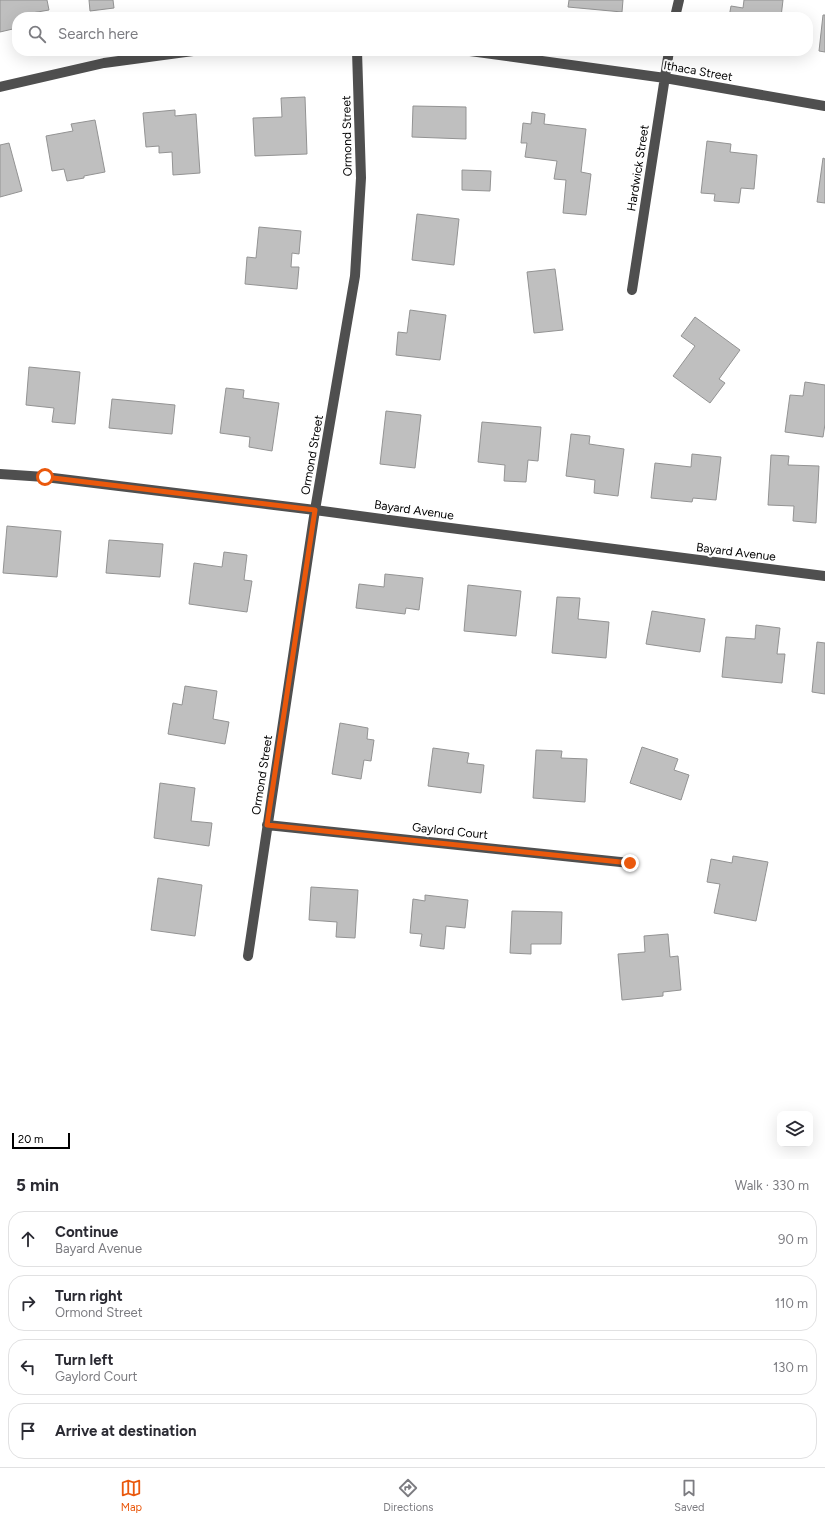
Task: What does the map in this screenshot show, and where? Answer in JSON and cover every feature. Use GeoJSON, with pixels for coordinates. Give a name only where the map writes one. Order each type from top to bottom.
{"type":"FeatureCollection","features":[{"type":"Feature","properties":{"kind":"street"},"geometry":{"type":"LineString","coordinates":[[677,12],[678,0]]}},
{"type":"Feature","properties":{"kind":"street"},"geometry":{"type":"LineString","coordinates":[[0,87],[104,63],[156,56]]}},
{"type":"Feature","properties":{"kind":"street","name":"Ormond Street"},"geometry":{"type":"LineString","coordinates":[[248,956],[315,510],[356,276],[361,178],[357,56]]}},
{"type":"Feature","properties":{"kind":"street","name":"Ithaca Street"},"geometry":{"type":"LineString","coordinates":[[506,56],[664,78],[825,106]]}},
{"type":"Feature","properties":{"kind":"street","name":"Hardwick Street"},"geometry":{"type":"LineString","coordinates":[[632,290],[668,56]]}},
{"type":"Feature","properties":{"kind":"street","name":"Bayard Avenue"},"geometry":{"type":"LineString","coordinates":[[0,474],[53,478],[315,510],[825,576]]}},
{"type":"Feature","properties":{"kind":"street","name":"Gaylord Court"},"geometry":{"type":"LineString","coordinates":[[267,825],[630,863]]}},
{"type":"Feature","properties":{"kind":"building"},"geometry":{"type":"Polygon","coordinates":[[[0,0],[47,0],[49,10],[37,12],[12,12],[12,29],[0,32],[0,0]]]}},
{"type":"Feature","properties":{"kind":"building"},"geometry":{"type":"Polygon","coordinates":[[[89,0],[113,0],[114,8],[90,11],[89,0]]]}},
{"type":"Feature","properties":{"kind":"building"},"geometry":{"type":"Polygon","coordinates":[[[569,0],[623,0],[622,12],[568,7],[569,0]]]}},
{"type":"Feature","properties":{"kind":"building"},"geometry":{"type":"Polygon","coordinates":[[[744,0],[783,0],[782,12],[730,12],[731,6],[743,8],[744,0]]]}},
{"type":"Feature","properties":{"kind":"building"},"geometry":{"type":"Polygon","coordinates":[[[823,15],[825,15],[825,52],[819,51],[823,15]]]}},
{"type":"Feature","properties":{"kind":"building"},"geometry":{"type":"Polygon","coordinates":[[[305,97],[307,154],[255,156],[253,118],[282,117],[281,98],[305,97]]]}},
{"type":"Feature","properties":{"kind":"building"},"geometry":{"type":"Polygon","coordinates":[[[413,106],[466,107],[466,139],[412,137],[413,106]]]}},
{"type":"Feature","properties":{"kind":"building"},"geometry":{"type":"Polygon","coordinates":[[[175,110],[175,116],[196,114],[200,173],[173,175],[172,152],[159,153],[159,146],[146,147],[143,113],[175,110]]]}},
{"type":"Feature","properties":{"kind":"building"},"geometry":{"type":"Polygon","coordinates":[[[532,112],[545,114],[544,124],[586,129],[581,172],[591,174],[586,215],[563,213],[566,180],[554,179],[557,161],[525,157],[527,143],[521,143],[523,123],[531,124],[532,112]]]}},
{"type":"Feature","properties":{"kind":"building"},"geometry":{"type":"Polygon","coordinates":[[[95,120],[105,172],[67,181],[64,169],[52,171],[46,136],[73,131],[71,124],[95,120]]]}},
{"type":"Feature","properties":{"kind":"building"},"geometry":{"type":"Polygon","coordinates":[[[707,141],[731,144],[730,152],[757,155],[754,189],[741,188],[739,203],[714,201],[715,194],[701,193],[707,141]]]}},
{"type":"Feature","properties":{"kind":"building"},"geometry":{"type":"Polygon","coordinates":[[[9,143],[22,191],[0,197],[0,145],[9,143]]]}},
{"type":"Feature","properties":{"kind":"building"},"geometry":{"type":"Polygon","coordinates":[[[823,158],[825,159],[825,203],[817,202],[823,158]]]}},
{"type":"Feature","properties":{"kind":"building"},"geometry":{"type":"Polygon","coordinates":[[[462,170],[491,171],[490,191],[462,190],[462,170]]]}},
{"type":"Feature","properties":{"kind":"building"},"geometry":{"type":"Polygon","coordinates":[[[417,214],[459,219],[454,265],[412,260],[417,214]]]}},
{"type":"Feature","properties":{"kind":"building"},"geometry":{"type":"Polygon","coordinates":[[[259,227],[301,231],[299,254],[292,253],[291,267],[299,267],[297,289],[245,284],[247,257],[256,258],[259,227]]]}},
{"type":"Feature","properties":{"kind":"building"},"geometry":{"type":"Polygon","coordinates":[[[555,269],[563,330],[534,333],[527,272],[555,269]]]}},
{"type":"Feature","properties":{"kind":"building"},"geometry":{"type":"Polygon","coordinates":[[[410,310],[446,315],[440,360],[396,355],[398,332],[407,333],[410,310]]]}},
{"type":"Feature","properties":{"kind":"building"},"geometry":{"type":"Polygon","coordinates":[[[695,317],[740,350],[719,379],[725,383],[710,403],[673,376],[695,346],[681,336],[695,317]]]}},
{"type":"Feature","properties":{"kind":"building"},"geometry":{"type":"Polygon","coordinates":[[[29,367],[80,372],[75,424],[52,422],[54,408],[26,405],[29,367]]]}},
{"type":"Feature","properties":{"kind":"building"},"geometry":{"type":"Polygon","coordinates":[[[805,382],[825,385],[825,424],[823,437],[785,432],[790,395],[803,396],[805,382]]]}},
{"type":"Feature","properties":{"kind":"building"},"geometry":{"type":"Polygon","coordinates":[[[226,388],[244,390],[243,398],[279,403],[272,451],[249,447],[250,437],[220,433],[226,388]]]}},
{"type":"Feature","properties":{"kind":"building"},"geometry":{"type":"Polygon","coordinates":[[[112,399],[175,405],[172,434],[109,428],[112,399]]]}},
{"type":"Feature","properties":{"kind":"building"},"geometry":{"type":"Polygon","coordinates":[[[386,411],[421,415],[415,468],[380,464],[386,411]]]}},
{"type":"Feature","properties":{"kind":"building"},"geometry":{"type":"Polygon","coordinates":[[[482,422],[541,427],[538,461],[528,460],[526,482],[504,481],[505,465],[478,462],[482,422]]]}},
{"type":"Feature","properties":{"kind":"building"},"geometry":{"type":"Polygon","coordinates":[[[571,434],[590,436],[589,444],[624,449],[618,496],[594,493],[595,480],[566,476],[571,434]]]}},
{"type":"Feature","properties":{"kind":"building"},"geometry":{"type":"Polygon","coordinates":[[[692,454],[721,457],[716,500],[693,498],[692,502],[651,498],[655,463],[691,467],[692,454]]]}},
{"type":"Feature","properties":{"kind":"building"},"geometry":{"type":"Polygon","coordinates":[[[771,455],[789,456],[788,465],[819,466],[816,523],[793,521],[794,506],[768,505],[771,455]]]}},
{"type":"Feature","properties":{"kind":"building"},"geometry":{"type":"Polygon","coordinates":[[[7,526],[61,531],[57,577],[3,573],[7,526]]]}},
{"type":"Feature","properties":{"kind":"building"},"geometry":{"type":"Polygon","coordinates":[[[109,540],[163,544],[160,577],[106,573],[109,540]]]}},
{"type":"Feature","properties":{"kind":"building"},"geometry":{"type":"Polygon","coordinates":[[[224,552],[247,555],[244,580],[252,581],[247,612],[189,604],[194,563],[222,567],[224,552]]]}},
{"type":"Feature","properties":{"kind":"building"},"geometry":{"type":"Polygon","coordinates":[[[385,574],[423,578],[419,610],[406,608],[405,614],[356,608],[359,584],[384,587],[385,574]]]}},
{"type":"Feature","properties":{"kind":"building"},"geometry":{"type":"Polygon","coordinates":[[[468,585],[521,591],[516,636],[464,631],[468,585]]]}},
{"type":"Feature","properties":{"kind":"building"},"geometry":{"type":"Polygon","coordinates":[[[557,597],[580,598],[578,619],[609,622],[606,658],[552,653],[557,597]]]}},
{"type":"Feature","properties":{"kind":"building"},"geometry":{"type":"Polygon","coordinates":[[[652,611],[705,619],[700,652],[646,644],[652,611]]]}},
{"type":"Feature","properties":{"kind":"building"},"geometry":{"type":"Polygon","coordinates":[[[756,625],[780,628],[777,654],[785,654],[782,683],[722,677],[726,637],[755,639],[756,625]]]}},
{"type":"Feature","properties":{"kind":"building"},"geometry":{"type":"Polygon","coordinates":[[[817,642],[825,643],[825,694],[812,692],[817,642]]]}},
{"type":"Feature","properties":{"kind":"building"},"geometry":{"type":"Polygon","coordinates":[[[185,686],[217,691],[213,719],[229,722],[225,744],[168,734],[173,703],[182,705],[185,686]]]}},
{"type":"Feature","properties":{"kind":"building"},"geometry":{"type":"Polygon","coordinates":[[[340,723],[368,728],[367,739],[374,740],[371,761],[364,760],[361,779],[332,774],[340,723]]]}},
{"type":"Feature","properties":{"kind":"building"},"geometry":{"type":"Polygon","coordinates":[[[642,747],[678,759],[674,770],[689,775],[681,800],[630,783],[642,747]]]}},
{"type":"Feature","properties":{"kind":"building"},"geometry":{"type":"Polygon","coordinates":[[[433,748],[469,753],[467,763],[484,765],[481,793],[428,786],[433,748]]]}},
{"type":"Feature","properties":{"kind":"building"},"geometry":{"type":"Polygon","coordinates":[[[536,750],[562,751],[561,758],[587,759],[585,802],[533,798],[536,750]]]}},
{"type":"Feature","properties":{"kind":"building"},"geometry":{"type":"Polygon","coordinates":[[[160,783],[195,788],[191,821],[212,823],[209,846],[154,838],[160,783]]]}},
{"type":"Feature","properties":{"kind":"building"},"geometry":{"type":"Polygon","coordinates":[[[733,856],[768,862],[756,921],[714,913],[720,884],[707,882],[711,859],[732,863],[733,856]]]}},
{"type":"Feature","properties":{"kind":"building"},"geometry":{"type":"Polygon","coordinates":[[[158,878],[202,885],[195,936],[151,930],[158,878]]]}},
{"type":"Feature","properties":{"kind":"building"},"geometry":{"type":"Polygon","coordinates":[[[311,887],[358,890],[355,938],[336,937],[337,922],[309,920],[311,887]]]}},
{"type":"Feature","properties":{"kind":"building"},"geometry":{"type":"Polygon","coordinates":[[[425,895],[468,900],[465,928],[446,926],[444,949],[420,946],[422,934],[410,933],[413,899],[425,901],[425,895]]]}},
{"type":"Feature","properties":{"kind":"building"},"geometry":{"type":"Polygon","coordinates":[[[512,911],[562,912],[561,944],[531,944],[531,954],[510,953],[512,911]]]}},
{"type":"Feature","properties":{"kind":"building"},"geometry":{"type":"Polygon","coordinates":[[[668,934],[670,957],[678,956],[681,990],[663,992],[663,996],[622,1000],[618,954],[645,952],[644,936],[668,934]]]}},
{"type":"Feature","properties":{"kind":"route"},"geometry":{"type":"LineString","coordinates":[[45,477],[315,510],[267,825],[630,863]]}}]}
